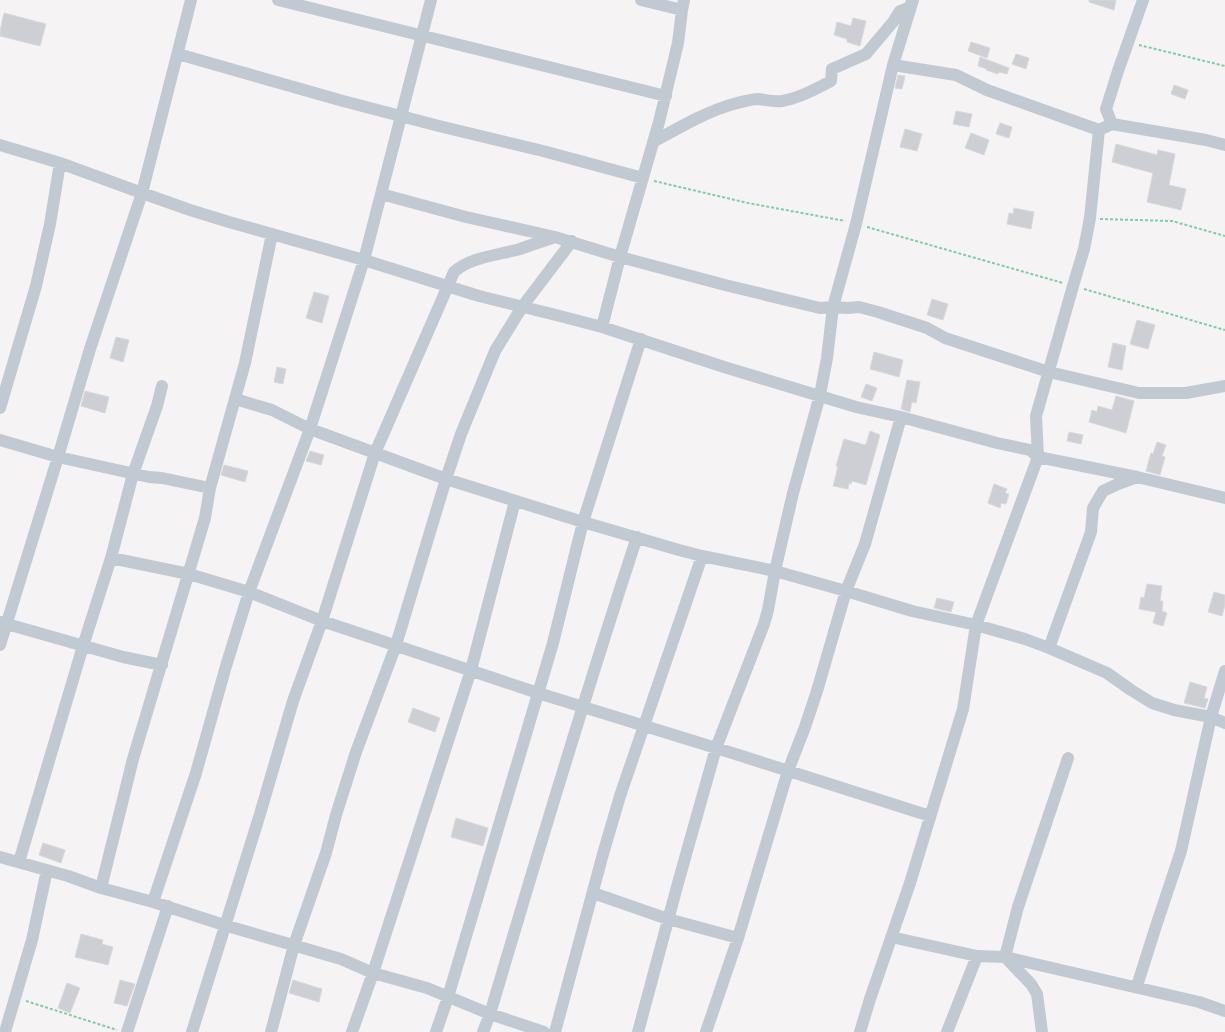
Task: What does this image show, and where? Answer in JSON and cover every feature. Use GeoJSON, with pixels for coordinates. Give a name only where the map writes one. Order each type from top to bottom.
{"type":"FeatureCollection","features":[{"type":"Feature","properties":{"kind":"street"},"geometry":{"type":"LineString","coordinates":[[0,645],[3,623],[58,457],[90,350],[142,193],[191,0]]}},
{"type":"Feature","properties":{"kind":"street"},"geometry":{"type":"LineString","coordinates":[[278,0],[666,96]]}},
{"type":"Feature","properties":{"kind":"street"},"geometry":{"type":"LineString","coordinates":[[153,902],[196,773],[226,666],[249,592],[310,429],[364,260],[431,0]]}},
{"type":"Feature","properties":{"kind":"street"},"geometry":{"type":"LineString","coordinates":[[602,327],[620,257],[666,96],[678,43],[683,5],[641,0]]}},
{"type":"Feature","properties":{"kind":"street"},"geometry":{"type":"LineString","coordinates":[[638,1032],[716,748],[768,610],[793,493],[820,395],[827,358],[833,307],[856,224],[893,65],[913,0]]}},
{"type":"Feature","properties":{"kind":"street"},"geometry":{"type":"LineString","coordinates":[[653,142],[714,111],[756,99],[782,101],[796,98],[831,81],[832,70],[866,54],[893,22],[900,11],[910,7],[913,0]]}},
{"type":"Feature","properties":{"kind":"street"},"geometry":{"type":"LineString","coordinates":[[1112,124],[1106,109],[1143,0]]}},
{"type":"Feature","properties":{"kind":"street"},"geometry":{"type":"LineString","coordinates":[[178,54],[400,116],[543,151],[643,178]]}},
{"type":"Feature","properties":{"kind":"street"},"geometry":{"type":"LineString","coordinates":[[893,65],[956,75],[987,90],[1099,130],[1112,124],[1225,144]]}},
{"type":"Feature","properties":{"kind":"street"},"geometry":{"type":"LineString","coordinates":[[860,1032],[910,883],[963,708],[976,624],[1038,457],[1036,416],[1084,249],[1090,218],[1099,130]]}},
{"type":"Feature","properties":{"kind":"street"},"geometry":{"type":"LineString","coordinates":[[0,145],[60,163],[190,210],[364,260],[447,287],[602,327],[724,367],[856,407],[1030,450],[1038,457],[1137,477],[1225,498]]}},
{"type":"Feature","properties":{"kind":"street"},"geometry":{"type":"LineString","coordinates":[[0,408],[36,286],[50,224],[60,163]]}},
{"type":"Feature","properties":{"kind":"street"},"geometry":{"type":"LineString","coordinates":[[381,194],[466,217],[572,241],[620,257],[820,308],[859,307],[927,328],[945,338],[1049,372],[1139,393],[1186,393],[1225,386]]}},
{"type":"Feature","properties":{"kind":"street"},"geometry":{"type":"LineString","coordinates":[[101,888],[133,759],[205,518],[210,488],[246,363],[272,234]]}},
{"type":"Feature","properties":{"kind":"street"},"geometry":{"type":"LineString","coordinates":[[192,1032],[224,925],[260,814],[292,701],[322,621],[375,453],[447,287],[454,272],[459,267],[470,262],[555,237]]}},
{"type":"Feature","properties":{"kind":"street"},"geometry":{"type":"LineString","coordinates":[[272,1032],[294,945],[326,853],[336,815],[356,752],[396,645],[461,434],[495,351],[522,307],[572,241]]}},
{"type":"Feature","properties":{"kind":"street"},"geometry":{"type":"LineString","coordinates":[[436,1032],[448,997],[558,625],[583,522],[641,340]]}},
{"type":"Feature","properties":{"kind":"street"},"geometry":{"type":"LineString","coordinates":[[19,862],[83,646],[111,558],[132,474],[157,406],[162,386]]}},
{"type":"Feature","properties":{"kind":"street"},"geometry":{"type":"LineString","coordinates":[[235,399],[272,410],[310,429],[446,479],[583,522],[702,556],[775,572],[912,611],[976,624],[1025,639],[1107,672],[1131,690],[1152,703],[1174,710],[1211,717],[1225,723]]}},
{"type":"Feature","properties":{"kind":"street"},"geometry":{"type":"LineString","coordinates":[[706,1032],[738,938],[788,771],[817,691],[846,591],[865,544],[901,417]]}},
{"type":"Feature","properties":{"kind":"street"},"geometry":{"type":"LineString","coordinates":[[0,440],[58,457],[132,474],[162,478],[210,488]]}},
{"type":"Feature","properties":{"kind":"street"},"geometry":{"type":"LineString","coordinates":[[1049,648],[1091,532],[1093,508],[1103,491],[1137,477]]}},
{"type":"Feature","properties":{"kind":"street"},"geometry":{"type":"LineString","coordinates":[[352,1032],[373,972],[471,670],[515,501]]}},
{"type":"Feature","properties":{"kind":"street"},"geometry":{"type":"LineString","coordinates":[[483,1032],[490,1014],[544,833],[637,537]]}},
{"type":"Feature","properties":{"kind":"street"},"geometry":{"type":"LineString","coordinates":[[555,1032],[592,893],[620,796],[702,556]]}},
{"type":"Feature","properties":{"kind":"street"},"geometry":{"type":"LineString","coordinates":[[111,558],[189,574],[249,592],[322,621],[538,693],[930,816]]}},
{"type":"Feature","properties":{"kind":"street"},"geometry":{"type":"LineString","coordinates":[[3,623],[123,657],[162,665]]}},
{"type":"Feature","properties":{"kind":"street"},"geometry":{"type":"LineString","coordinates":[[1137,986],[1181,851],[1211,717],[1225,671]]}},
{"type":"Feature","properties":{"kind":"street"},"geometry":{"type":"LineString","coordinates":[[1005,957],[1018,907],[1068,758]]}},
{"type":"Feature","properties":{"kind":"street"},"geometry":{"type":"LineString","coordinates":[[0,857],[68,876],[101,888],[168,906],[224,925],[341,959],[373,972],[427,988],[490,1014],[544,1032]]}},
{"type":"Feature","properties":{"kind":"street"},"geometry":{"type":"LineString","coordinates":[[5,1032],[32,940],[47,870]]}},
{"type":"Feature","properties":{"kind":"street"},"geometry":{"type":"LineString","coordinates":[[592,893],[668,919],[738,938]]}},
{"type":"Feature","properties":{"kind":"street"},"geometry":{"type":"LineString","coordinates":[[127,1032],[168,906]]}},
{"type":"Feature","properties":{"kind":"street"},"geometry":{"type":"LineString","coordinates":[[891,937],[976,956],[1005,957],[1137,986],[1199,1002],[1225,1011]]}},
{"type":"Feature","properties":{"kind":"street"},"geometry":{"type":"LineString","coordinates":[[947,1032],[976,956]]}},
{"type":"Feature","properties":{"kind":"street"},"geometry":{"type":"LineString","coordinates":[[1005,957],[1031,984],[1037,994],[1042,1032]]}},
{"type":"Feature","properties":{"kind":"path"},"geometry":{"type":"LineString","coordinates":[[1129,43],[1225,66]]}},
{"type":"Feature","properties":{"kind":"path"},"geometry":{"type":"LineString","coordinates":[[643,178],[748,203],[856,224],[1225,330]]}},
{"type":"Feature","properties":{"kind":"path"},"geometry":{"type":"LineString","coordinates":[[1090,218],[1172,221],[1225,236]]}},
{"type":"Feature","properties":{"kind":"path"},"geometry":{"type":"LineString","coordinates":[[15,997],[123,1032]]}},
{"type":"Feature","properties":{"kind":"building"},"geometry":{"type":"Polygon","coordinates":[[[1089,0],[1116,0],[1114,10],[1089,2],[1089,0]]]}},
{"type":"Feature","properties":{"kind":"building"},"geometry":{"type":"Polygon","coordinates":[[[4,13],[46,24],[40,46],[0,36],[4,13]]]}},
{"type":"Feature","properties":{"kind":"building"},"geometry":{"type":"Polygon","coordinates":[[[853,18],[866,21],[860,46],[847,42],[847,39],[834,35],[837,22],[851,26],[853,18]]]}},
{"type":"Feature","properties":{"kind":"building"},"geometry":{"type":"Polygon","coordinates":[[[971,42],[990,48],[987,58],[968,51],[971,42]]]}},
{"type":"Feature","properties":{"kind":"building"},"geometry":{"type":"Polygon","coordinates":[[[1016,54],[1029,58],[1026,69],[1012,64],[1016,54]]]}},
{"type":"Feature","properties":{"kind":"building"},"geometry":{"type":"Polygon","coordinates":[[[980,57],[1009,68],[1007,74],[999,72],[998,74],[978,66],[980,57]]]}},
{"type":"Feature","properties":{"kind":"building"},"geometry":{"type":"Polygon","coordinates":[[[898,75],[905,76],[902,89],[895,88],[898,75]]]}},
{"type":"Feature","properties":{"kind":"building"},"geometry":{"type":"Polygon","coordinates":[[[1174,85],[1188,90],[1185,99],[1171,94],[1174,85]]]}},
{"type":"Feature","properties":{"kind":"building"},"geometry":{"type":"Polygon","coordinates":[[[956,111],[972,114],[969,127],[953,124],[956,111]]]}},
{"type":"Feature","properties":{"kind":"building"},"geometry":{"type":"Polygon","coordinates":[[[1000,123],[1012,127],[1009,138],[996,134],[1000,123]]]}},
{"type":"Feature","properties":{"kind":"building"},"geometry":{"type":"Polygon","coordinates":[[[905,129],[922,134],[917,151],[900,147],[905,129]]]}},
{"type":"Feature","properties":{"kind":"building"},"geometry":{"type":"Polygon","coordinates":[[[971,133],[989,140],[984,155],[965,148],[971,133]]]}},
{"type":"Feature","properties":{"kind":"building"},"geometry":{"type":"Polygon","coordinates":[[[1116,144],[1157,155],[1158,150],[1175,154],[1169,185],[1186,189],[1181,210],[1147,202],[1153,173],[1112,162],[1116,144]]]}},
{"type":"Feature","properties":{"kind":"building"},"geometry":{"type":"Polygon","coordinates":[[[1014,208],[1034,212],[1031,229],[1007,224],[1009,213],[1013,214],[1014,208]]]}},
{"type":"Feature","properties":{"kind":"building"},"geometry":{"type":"Polygon","coordinates":[[[314,292],[329,296],[322,323],[306,318],[314,292]]]}},
{"type":"Feature","properties":{"kind":"building"},"geometry":{"type":"Polygon","coordinates":[[[932,299],[948,304],[943,320],[927,315],[932,299]]]}},
{"type":"Feature","properties":{"kind":"building"},"geometry":{"type":"Polygon","coordinates":[[[1137,320],[1155,325],[1148,349],[1130,344],[1137,320]]]}},
{"type":"Feature","properties":{"kind":"building"},"geometry":{"type":"Polygon","coordinates":[[[116,337],[129,340],[123,362],[110,358],[116,337]]]}},
{"type":"Feature","properties":{"kind":"building"},"geometry":{"type":"Polygon","coordinates":[[[1113,343],[1126,346],[1122,370],[1108,367],[1113,343]]]}},
{"type":"Feature","properties":{"kind":"building"},"geometry":{"type":"Polygon","coordinates":[[[874,352],[903,360],[899,377],[870,369],[874,352]]]}},
{"type":"Feature","properties":{"kind":"building"},"geometry":{"type":"Polygon","coordinates":[[[277,367],[286,369],[283,384],[274,382],[277,367]]]}},
{"type":"Feature","properties":{"kind":"building"},"geometry":{"type":"Polygon","coordinates":[[[907,380],[920,382],[916,403],[912,402],[910,412],[901,409],[907,380]]]}},
{"type":"Feature","properties":{"kind":"building"},"geometry":{"type":"Polygon","coordinates":[[[866,384],[877,388],[872,401],[861,397],[866,384]]]}},
{"type":"Feature","properties":{"kind":"building"},"geometry":{"type":"Polygon","coordinates":[[[85,391],[109,397],[105,413],[81,406],[85,391]]]}},
{"type":"Feature","properties":{"kind":"building"},"geometry":{"type":"Polygon","coordinates":[[[1116,396],[1134,401],[1126,433],[1089,422],[1092,410],[1097,412],[1098,406],[1112,410],[1116,396]]]}},
{"type":"Feature","properties":{"kind":"building"},"geometry":{"type":"Polygon","coordinates":[[[870,431],[880,435],[866,485],[852,481],[851,484],[849,483],[848,489],[833,486],[838,467],[836,466],[844,439],[865,445],[870,431]]]}},
{"type":"Feature","properties":{"kind":"building"},"geometry":{"type":"Polygon","coordinates":[[[1069,432],[1083,435],[1081,444],[1067,441],[1069,432]]]}},
{"type":"Feature","properties":{"kind":"building"},"geometry":{"type":"Polygon","coordinates":[[[1157,442],[1166,445],[1162,456],[1165,457],[1160,475],[1146,471],[1151,453],[1153,454],[1157,442]]]}},
{"type":"Feature","properties":{"kind":"building"},"geometry":{"type":"Polygon","coordinates":[[[310,451],[324,455],[321,465],[306,461],[310,451]]]}},
{"type":"Feature","properties":{"kind":"building"},"geometry":{"type":"Polygon","coordinates":[[[224,465],[248,471],[245,482],[221,475],[224,465]]]}},
{"type":"Feature","properties":{"kind":"building"},"geometry":{"type":"Polygon","coordinates":[[[994,484],[1007,489],[1005,493],[1009,494],[1006,504],[1001,503],[1000,508],[988,503],[994,484]]]}},
{"type":"Feature","properties":{"kind":"building"},"geometry":{"type":"Polygon","coordinates":[[[1147,584],[1162,586],[1160,601],[1163,601],[1162,611],[1167,613],[1163,626],[1153,623],[1156,612],[1139,609],[1141,597],[1144,598],[1147,584]]]}},
{"type":"Feature","properties":{"kind":"building"},"geometry":{"type":"Polygon","coordinates":[[[1214,592],[1225,595],[1225,605],[1222,616],[1208,612],[1214,592]]]}},
{"type":"Feature","properties":{"kind":"building"},"geometry":{"type":"Polygon","coordinates":[[[937,598],[954,602],[951,612],[934,608],[937,598]]]}},
{"type":"Feature","properties":{"kind":"building"},"geometry":{"type":"Polygon","coordinates":[[[1190,682],[1207,687],[1204,698],[1208,699],[1205,708],[1184,703],[1190,682]]]}},
{"type":"Feature","properties":{"kind":"building"},"geometry":{"type":"Polygon","coordinates":[[[413,708],[440,718],[435,732],[408,722],[413,708]]]}},
{"type":"Feature","properties":{"kind":"building"},"geometry":{"type":"Polygon","coordinates":[[[456,818],[488,828],[483,846],[451,837],[456,818]]]}},
{"type":"Feature","properties":{"kind":"building"},"geometry":{"type":"Polygon","coordinates":[[[43,843],[65,850],[61,863],[39,855],[43,843]]]}},
{"type":"Feature","properties":{"kind":"building"},"geometry":{"type":"Polygon","coordinates":[[[81,934],[103,940],[102,944],[113,947],[108,965],[75,957],[81,934]]]}},
{"type":"Feature","properties":{"kind":"building"},"geometry":{"type":"Polygon","coordinates":[[[120,980],[135,984],[127,1006],[114,1003],[120,980]]]}},
{"type":"Feature","properties":{"kind":"building"},"geometry":{"type":"Polygon","coordinates":[[[293,980],[322,989],[319,1002],[289,993],[293,980]]]}},
{"type":"Feature","properties":{"kind":"building"},"geometry":{"type":"Polygon","coordinates":[[[67,983],[80,988],[70,1013],[58,1008],[67,983]]]}}]}
